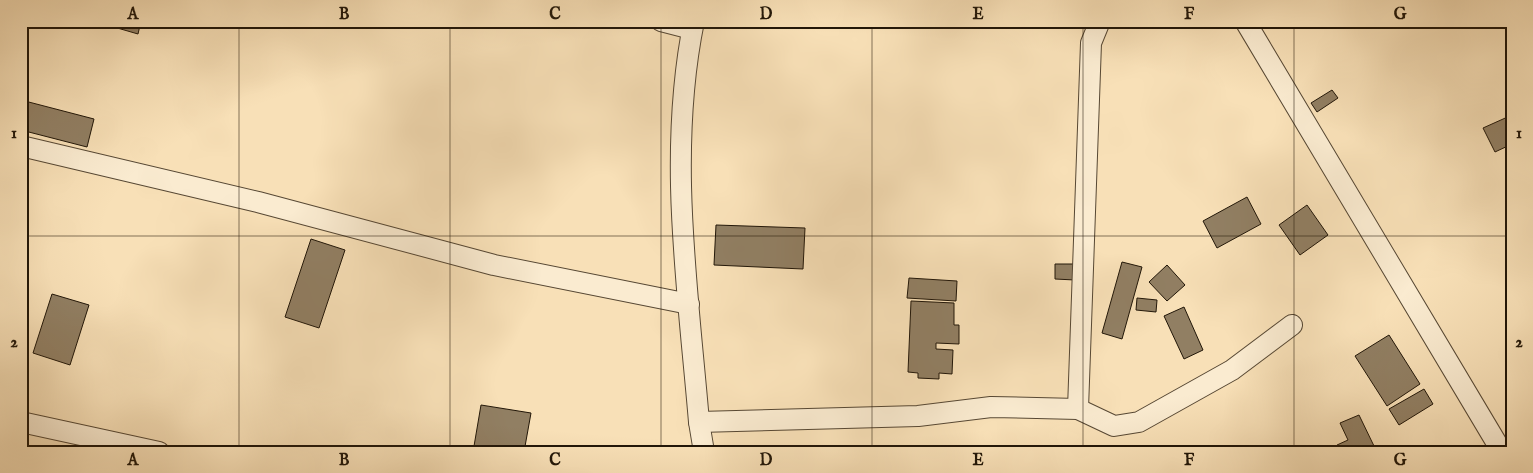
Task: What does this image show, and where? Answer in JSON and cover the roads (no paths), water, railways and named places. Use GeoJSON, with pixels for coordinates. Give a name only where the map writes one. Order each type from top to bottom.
{"type":"FeatureCollection","features":[{"type":"Feature","properties":{"kind":"street"},"geometry":{"type":"LineString","coordinates":[[661,21],[693,25],[687,53],[681,120],[682,212],[704,452]]}},
{"type":"Feature","properties":{"kind":"street"},"geometry":{"type":"LineString","coordinates":[[1078,409],[1091,42],[1100,21]]}},
{"type":"Feature","properties":{"kind":"street"},"geometry":{"type":"LineString","coordinates":[[1245,21],[1502,452]]}},
{"type":"Feature","properties":{"kind":"street"},"geometry":{"type":"LineString","coordinates":[[21,146],[258,202],[494,266],[690,304]]}},
{"type":"Feature","properties":{"kind":"street"},"geometry":{"type":"LineString","coordinates":[[700,422],[918,416],[991,407],[1078,409],[1114,426],[1139,422],[1232,370],[1292,325]]}},
{"type":"Feature","properties":{"kind":"street"},"geometry":{"type":"LineString","coordinates":[[21,422],[159,452]]}}]}
